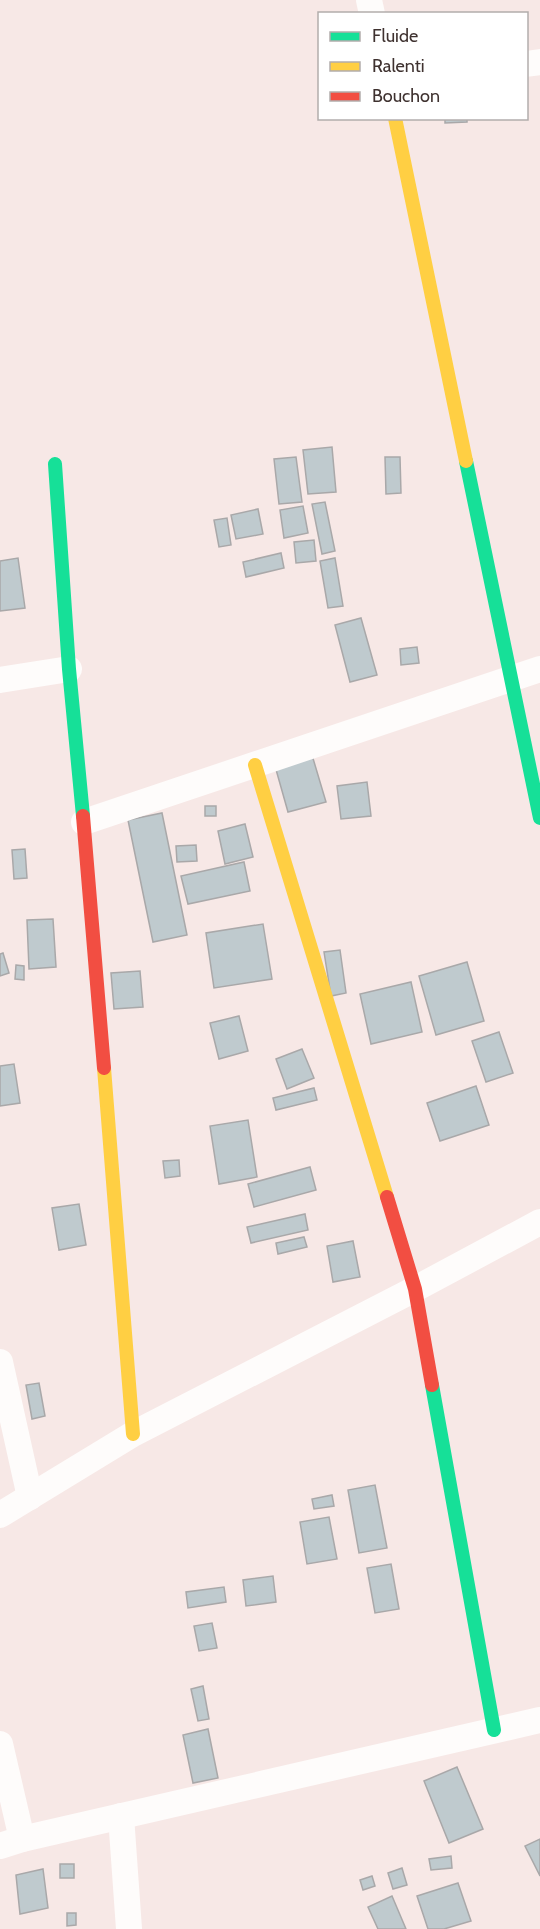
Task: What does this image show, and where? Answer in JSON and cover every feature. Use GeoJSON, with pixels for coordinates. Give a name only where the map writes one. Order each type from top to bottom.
{"type":"FeatureCollection","features":[{"type":"Feature","properties":{"kind":"street"},"geometry":{"type":"LineString","coordinates":[[395,120],[540,818]]}},
{"type":"Feature","properties":{"kind":"street"},"geometry":{"type":"LineString","coordinates":[[55,464],[69,669],[84,822],[133,1434]]}},
{"type":"Feature","properties":{"kind":"street"},"geometry":{"type":"LineString","coordinates":[[0,680],[69,669]]}},
{"type":"Feature","properties":{"kind":"street"},"geometry":{"type":"LineString","coordinates":[[84,822],[540,669]]}},
{"type":"Feature","properties":{"kind":"street"},"geometry":{"type":"LineString","coordinates":[[255,765],[415,1289],[494,1730]]}},
{"type":"Feature","properties":{"kind":"street"},"geometry":{"type":"LineString","coordinates":[[0,1515],[133,1434],[540,1222]]}},
{"type":"Feature","properties":{"kind":"street"},"geometry":{"type":"LineString","coordinates":[[0,1362],[30,1497]]}},
{"type":"Feature","properties":{"kind":"street"},"geometry":{"type":"LineString","coordinates":[[0,1744],[11,1843],[540,1720]]}},
{"type":"Feature","properties":{"kind":"street"},"geometry":{"type":"LineString","coordinates":[[121,1816],[129,1929]]}},
{"type":"Feature","properties":{"kind":"building"},"geometry":{"type":"Polygon","coordinates":[[[445,120],[467,120],[467,122],[445,123],[445,120]]]}},
{"type":"Feature","properties":{"kind":"building"},"geometry":{"type":"Polygon","coordinates":[[[332,447],[336,492],[308,494],[303,450],[332,447]]]}},
{"type":"Feature","properties":{"kind":"building"},"geometry":{"type":"Polygon","coordinates":[[[296,457],[302,502],[279,504],[274,459],[296,457]]]}},
{"type":"Feature","properties":{"kind":"building"},"geometry":{"type":"Polygon","coordinates":[[[385,457],[400,457],[401,493],[386,494],[385,457]]]}},
{"type":"Feature","properties":{"kind":"building"},"geometry":{"type":"Polygon","coordinates":[[[325,502],[335,551],[322,554],[312,504],[325,502]]]}},
{"type":"Feature","properties":{"kind":"building"},"geometry":{"type":"Polygon","coordinates":[[[303,506],[308,533],[284,538],[280,510],[303,506]]]}},
{"type":"Feature","properties":{"kind":"building"},"geometry":{"type":"Polygon","coordinates":[[[258,509],[263,534],[236,539],[231,515],[258,509]]]}},
{"type":"Feature","properties":{"kind":"building"},"geometry":{"type":"Polygon","coordinates":[[[227,518],[231,545],[219,547],[214,520],[227,518]]]}},
{"type":"Feature","properties":{"kind":"building"},"geometry":{"type":"Polygon","coordinates":[[[314,540],[316,561],[296,563],[294,542],[314,540]]]}},
{"type":"Feature","properties":{"kind":"building"},"geometry":{"type":"Polygon","coordinates":[[[281,553],[284,568],[246,577],[243,562],[281,553]]]}},
{"type":"Feature","properties":{"kind":"building"},"geometry":{"type":"Polygon","coordinates":[[[18,558],[25,608],[0,611],[0,561],[18,558]]]}},
{"type":"Feature","properties":{"kind":"building"},"geometry":{"type":"Polygon","coordinates":[[[335,558],[343,606],[328,608],[320,561],[335,558]]]}},
{"type":"Feature","properties":{"kind":"building"},"geometry":{"type":"Polygon","coordinates":[[[361,618],[377,675],[350,682],[335,625],[361,618]]]}},
{"type":"Feature","properties":{"kind":"building"},"geometry":{"type":"Polygon","coordinates":[[[417,647],[419,663],[401,665],[400,649],[417,647]]]}},
{"type":"Feature","properties":{"kind":"building"},"geometry":{"type":"Polygon","coordinates":[[[312,755],[326,802],[288,812],[275,766],[312,755]]]}},
{"type":"Feature","properties":{"kind":"building"},"geometry":{"type":"Polygon","coordinates":[[[367,782],[371,816],[341,819],[337,786],[367,782]]]}},
{"type":"Feature","properties":{"kind":"building"},"geometry":{"type":"Polygon","coordinates":[[[205,806],[216,806],[216,816],[205,816],[205,806]]]}},
{"type":"Feature","properties":{"kind":"building"},"geometry":{"type":"Polygon","coordinates":[[[162,813],[187,935],[153,942],[128,820],[162,813]]]}},
{"type":"Feature","properties":{"kind":"building"},"geometry":{"type":"Polygon","coordinates":[[[245,824],[253,857],[225,864],[218,831],[245,824]]]}},
{"type":"Feature","properties":{"kind":"building"},"geometry":{"type":"Polygon","coordinates":[[[196,845],[197,861],[177,862],[176,846],[196,845]]]}},
{"type":"Feature","properties":{"kind":"building"},"geometry":{"type":"Polygon","coordinates":[[[25,849],[27,878],[14,879],[12,850],[25,849]]]}},
{"type":"Feature","properties":{"kind":"building"},"geometry":{"type":"Polygon","coordinates":[[[244,862],[250,891],[188,904],[181,876],[244,862]]]}},
{"type":"Feature","properties":{"kind":"building"},"geometry":{"type":"Polygon","coordinates":[[[53,919],[56,967],[29,969],[27,920],[53,919]]]}},
{"type":"Feature","properties":{"kind":"building"},"geometry":{"type":"Polygon","coordinates":[[[263,924],[272,979],[214,988],[206,933],[263,924]]]}},
{"type":"Feature","properties":{"kind":"building"},"geometry":{"type":"Polygon","coordinates":[[[340,950],[346,993],[331,996],[324,952],[340,950]]]}},
{"type":"Feature","properties":{"kind":"building"},"geometry":{"type":"Polygon","coordinates":[[[3,953],[9,973],[0,976],[0,954],[3,953]]]}},
{"type":"Feature","properties":{"kind":"building"},"geometry":{"type":"Polygon","coordinates":[[[467,962],[484,1021],[436,1035],[419,976],[467,962]]]}},
{"type":"Feature","properties":{"kind":"building"},"geometry":{"type":"Polygon","coordinates":[[[16,965],[24,966],[24,980],[15,979],[16,965]]]}},
{"type":"Feature","properties":{"kind":"building"},"geometry":{"type":"Polygon","coordinates":[[[140,971],[143,1007],[114,1009],[111,973],[140,971]]]}},
{"type":"Feature","properties":{"kind":"building"},"geometry":{"type":"Polygon","coordinates":[[[411,982],[422,1032],[371,1044],[360,994],[411,982]]]}},
{"type":"Feature","properties":{"kind":"building"},"geometry":{"type":"Polygon","coordinates":[[[239,1016],[248,1051],[219,1059],[210,1023],[239,1016]]]}},
{"type":"Feature","properties":{"kind":"building"},"geometry":{"type":"Polygon","coordinates":[[[499,1032],[513,1073],[486,1082],[472,1041],[499,1032]]]}},
{"type":"Feature","properties":{"kind":"building"},"geometry":{"type":"Polygon","coordinates":[[[302,1049],[314,1078],[287,1089],[276,1059],[302,1049]]]}},
{"type":"Feature","properties":{"kind":"building"},"geometry":{"type":"Polygon","coordinates":[[[14,1064],[20,1103],[0,1106],[0,1066],[14,1064]]]}},
{"type":"Feature","properties":{"kind":"building"},"geometry":{"type":"Polygon","coordinates":[[[476,1086],[489,1125],[440,1141],[427,1103],[476,1086]]]}},
{"type":"Feature","properties":{"kind":"building"},"geometry":{"type":"Polygon","coordinates":[[[314,1088],[317,1100],[276,1110],[273,1098],[314,1088]]]}},
{"type":"Feature","properties":{"kind":"building"},"geometry":{"type":"Polygon","coordinates":[[[248,1120],[257,1177],[219,1184],[210,1126],[248,1120]]]}},
{"type":"Feature","properties":{"kind":"building"},"geometry":{"type":"Polygon","coordinates":[[[179,1160],[180,1176],[165,1178],[163,1161],[179,1160]]]}},
{"type":"Feature","properties":{"kind":"building"},"geometry":{"type":"Polygon","coordinates":[[[310,1167],[316,1190],[254,1207],[248,1184],[310,1167]]]}},
{"type":"Feature","properties":{"kind":"building"},"geometry":{"type":"Polygon","coordinates":[[[79,1204],[86,1245],[59,1250],[52,1208],[79,1204]]]}},
{"type":"Feature","properties":{"kind":"building"},"geometry":{"type":"Polygon","coordinates":[[[305,1214],[308,1230],[251,1243],[247,1227],[305,1214]]]}},
{"type":"Feature","properties":{"kind":"building"},"geometry":{"type":"Polygon","coordinates":[[[304,1237],[307,1247],[278,1254],[276,1243],[304,1237]]]}},
{"type":"Feature","properties":{"kind":"building"},"geometry":{"type":"Polygon","coordinates":[[[353,1241],[360,1277],[333,1282],[327,1246],[353,1241]]]}},
{"type":"Feature","properties":{"kind":"building"},"geometry":{"type":"Polygon","coordinates":[[[39,1383],[45,1416],[32,1419],[26,1385],[39,1383]]]}},
{"type":"Feature","properties":{"kind":"building"},"geometry":{"type":"Polygon","coordinates":[[[375,1485],[387,1548],[359,1553],[348,1490],[375,1485]]]}},
{"type":"Feature","properties":{"kind":"building"},"geometry":{"type":"Polygon","coordinates":[[[332,1495],[334,1506],[314,1509],[312,1499],[332,1495]]]}},
{"type":"Feature","properties":{"kind":"building"},"geometry":{"type":"Polygon","coordinates":[[[329,1517],[337,1559],[307,1564],[300,1522],[329,1517]]]}},
{"type":"Feature","properties":{"kind":"building"},"geometry":{"type":"Polygon","coordinates":[[[391,1564],[399,1609],[375,1613],[367,1568],[391,1564]]]}},
{"type":"Feature","properties":{"kind":"building"},"geometry":{"type":"Polygon","coordinates":[[[273,1576],[276,1602],[246,1606],[243,1580],[273,1576]]]}},
{"type":"Feature","properties":{"kind":"building"},"geometry":{"type":"Polygon","coordinates":[[[224,1587],[226,1602],[188,1608],[186,1592],[224,1587]]]}},
{"type":"Feature","properties":{"kind":"building"},"geometry":{"type":"Polygon","coordinates":[[[212,1623],[217,1648],[199,1651],[194,1626],[212,1623]]]}},
{"type":"Feature","properties":{"kind":"building"},"geometry":{"type":"Polygon","coordinates":[[[203,1686],[209,1719],[198,1721],[191,1689],[203,1686]]]}},
{"type":"Feature","properties":{"kind":"building"},"geometry":{"type":"Polygon","coordinates":[[[208,1729],[218,1778],[193,1783],[183,1735],[208,1729]]]}},
{"type":"Feature","properties":{"kind":"building"},"geometry":{"type":"Polygon","coordinates":[[[457,1767],[483,1829],[449,1843],[424,1781],[457,1767]]]}},
{"type":"Feature","properties":{"kind":"building"},"geometry":{"type":"Polygon","coordinates":[[[540,1839],[540,1876],[525,1846],[540,1839]]]}},
{"type":"Feature","properties":{"kind":"building"},"geometry":{"type":"Polygon","coordinates":[[[451,1856],[452,1868],[431,1870],[429,1859],[451,1856]]]}},
{"type":"Feature","properties":{"kind":"building"},"geometry":{"type":"Polygon","coordinates":[[[60,1864],[74,1864],[74,1878],[60,1878],[60,1864]]]}},
{"type":"Feature","properties":{"kind":"building"},"geometry":{"type":"Polygon","coordinates":[[[402,1868],[407,1885],[393,1889],[388,1873],[402,1868]]]}},
{"type":"Feature","properties":{"kind":"building"},"geometry":{"type":"Polygon","coordinates":[[[43,1869],[48,1908],[20,1914],[16,1875],[43,1869]]]}},
{"type":"Feature","properties":{"kind":"building"},"geometry":{"type":"Polygon","coordinates":[[[372,1876],[375,1886],[363,1890],[360,1880],[372,1876]]]}},
{"type":"Feature","properties":{"kind":"building"},"geometry":{"type":"Polygon","coordinates":[[[458,1883],[471,1921],[444,1929],[428,1929],[417,1896],[458,1883]]]}},
{"type":"Feature","properties":{"kind":"building"},"geometry":{"type":"Polygon","coordinates":[[[392,1896],[406,1929],[378,1929],[368,1907],[392,1896]]]}},
{"type":"Feature","properties":{"kind":"building"},"geometry":{"type":"Polygon","coordinates":[[[67,1913],[76,1913],[76,1925],[67,1926],[67,1913]]]}},
{"type":"Feature","properties":{"kind":"traffic: fast"},"geometry":{"type":"LineString","coordinates":[[466,461],[540,818]]}},
{"type":"Feature","properties":{"kind":"traffic: fast"},"geometry":{"type":"LineString","coordinates":[[55,464],[69,669],[83,816]]}},
{"type":"Feature","properties":{"kind":"traffic: fast"},"geometry":{"type":"LineString","coordinates":[[432,1385],[494,1730]]}},
{"type":"Feature","properties":{"kind":"traffic: slow"},"geometry":{"type":"LineString","coordinates":[[395,120],[466,461]]}},
{"type":"Feature","properties":{"kind":"traffic: slow"},"geometry":{"type":"LineString","coordinates":[[255,765],[387,1197]]}},
{"type":"Feature","properties":{"kind":"traffic: slow"},"geometry":{"type":"LineString","coordinates":[[104,1068],[133,1434]]}},
{"type":"Feature","properties":{"kind":"traffic: jam"},"geometry":{"type":"LineString","coordinates":[[83,816],[104,1068]]}},
{"type":"Feature","properties":{"kind":"traffic: jam"},"geometry":{"type":"LineString","coordinates":[[387,1197],[415,1289],[432,1385]]}}]}
